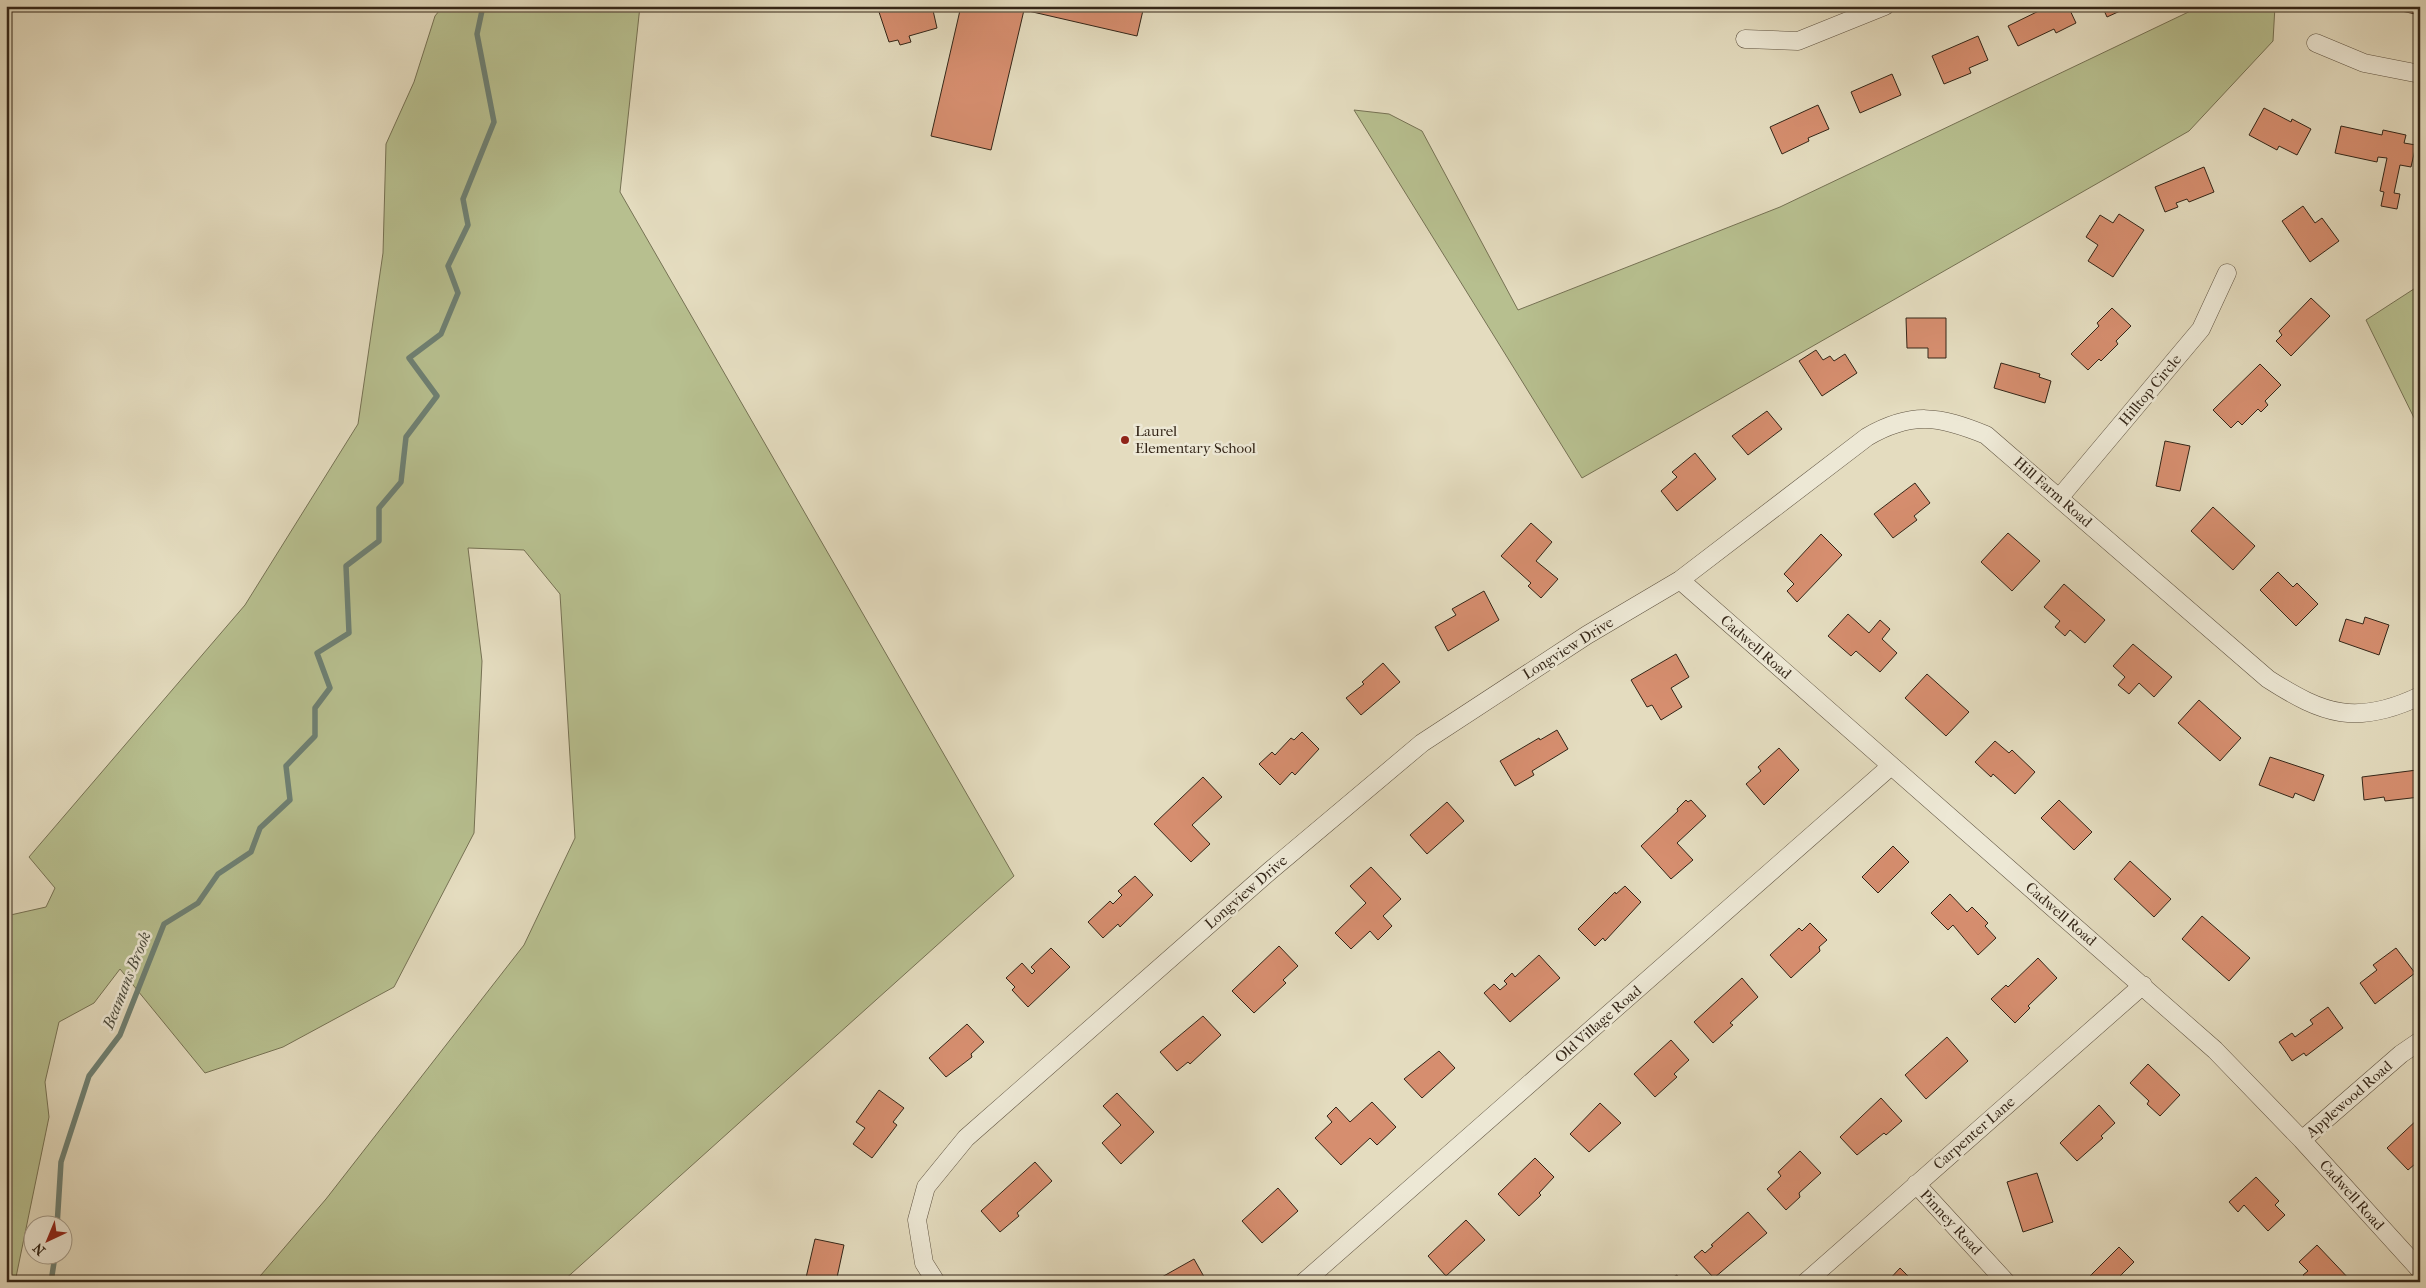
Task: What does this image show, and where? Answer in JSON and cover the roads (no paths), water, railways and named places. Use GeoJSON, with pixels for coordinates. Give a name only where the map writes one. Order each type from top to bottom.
{"type":"FeatureCollection","features":[{"type":"Feature","properties":{"kind":"street"},"geometry":{"type":"LineString","coordinates":[[1745,39],[1798,41],[1886,6]]}},
{"type":"Feature","properties":{"kind":"street"},"geometry":{"type":"LineString","coordinates":[[2316,43],[2364,63],[2420,74]]}},
{"type":"Feature","properties":{"kind":"street","name":"Hilltop Circle"},"geometry":{"type":"LineString","coordinates":[[2060,497],[2202,329],[2227,273]]}},
{"type":"Feature","properties":{"kind":"street","name":"Hill Farm Road"},"geometry":{"type":"LineString","coordinates":[[1680,580],[1867,437],[1888,425],[1924,418],[1954,422],[1986,435],[2060,497],[2268,679],[2299,699],[2326,710],[2357,715],[2395,708],[2420,696]]}},
{"type":"Feature","properties":{"kind":"street","name":"Cadwell Road"},"geometry":{"type":"LineString","coordinates":[[1680,580],[2215,1050],[2302,1140],[2420,1270]]}},
{"type":"Feature","properties":{"kind":"street","name":"Longview Drive"},"geometry":{"type":"LineString","coordinates":[[936,1282],[924,1263],[917,1220],[926,1187],[966,1138],[1271,870],[1422,743],[1587,635],[1680,580]]}},
{"type":"Feature","properties":{"kind":"street","name":"Old Village Road"},"geometry":{"type":"LineString","coordinates":[[1304,1282],[1891,766]]}},
{"type":"Feature","properties":{"kind":"street","name":"Carpenter Lane"},"geometry":{"type":"LineString","coordinates":[[1806,1282],[2143,986]]}},
{"type":"Feature","properties":{"kind":"street","name":"Applewood Road"},"geometry":{"type":"LineString","coordinates":[[2302,1140],[2401,1054],[2420,1041]]}},
{"type":"Feature","properties":{"kind":"street","name":"Pinney Road"},"geometry":{"type":"LineString","coordinates":[[1916,1184],[2006,1282]]}},
{"type":"Feature","properties":{"kind":"waterway","name":"Beamans Brook"},"geometry":{"type":"LineString","coordinates":[[58,1216],[61,1162],[89,1076],[120,1035],[164,924],[198,903],[218,874],[251,852],[260,828],[290,800],[286,766],[315,736],[315,708],[330,688],[317,653],[349,633],[346,566],[379,541],[379,508],[401,482],[406,437],[437,396],[409,358],[441,334],[458,293],[448,266],[468,225],[463,199],[494,122],[477,34],[483,6]]}},
{"type":"Feature","properties":{"kind":"waterway","name":"Beamans Brook"},"geometry":{"type":"LineString","coordinates":[[51,1282],[53,1266]]}},
{"type":"Feature","properties":{"kind":"place","name":"Laurel Elementary School"},"geometry":{"type":"Point","coordinates":[1125,440]}}]}
